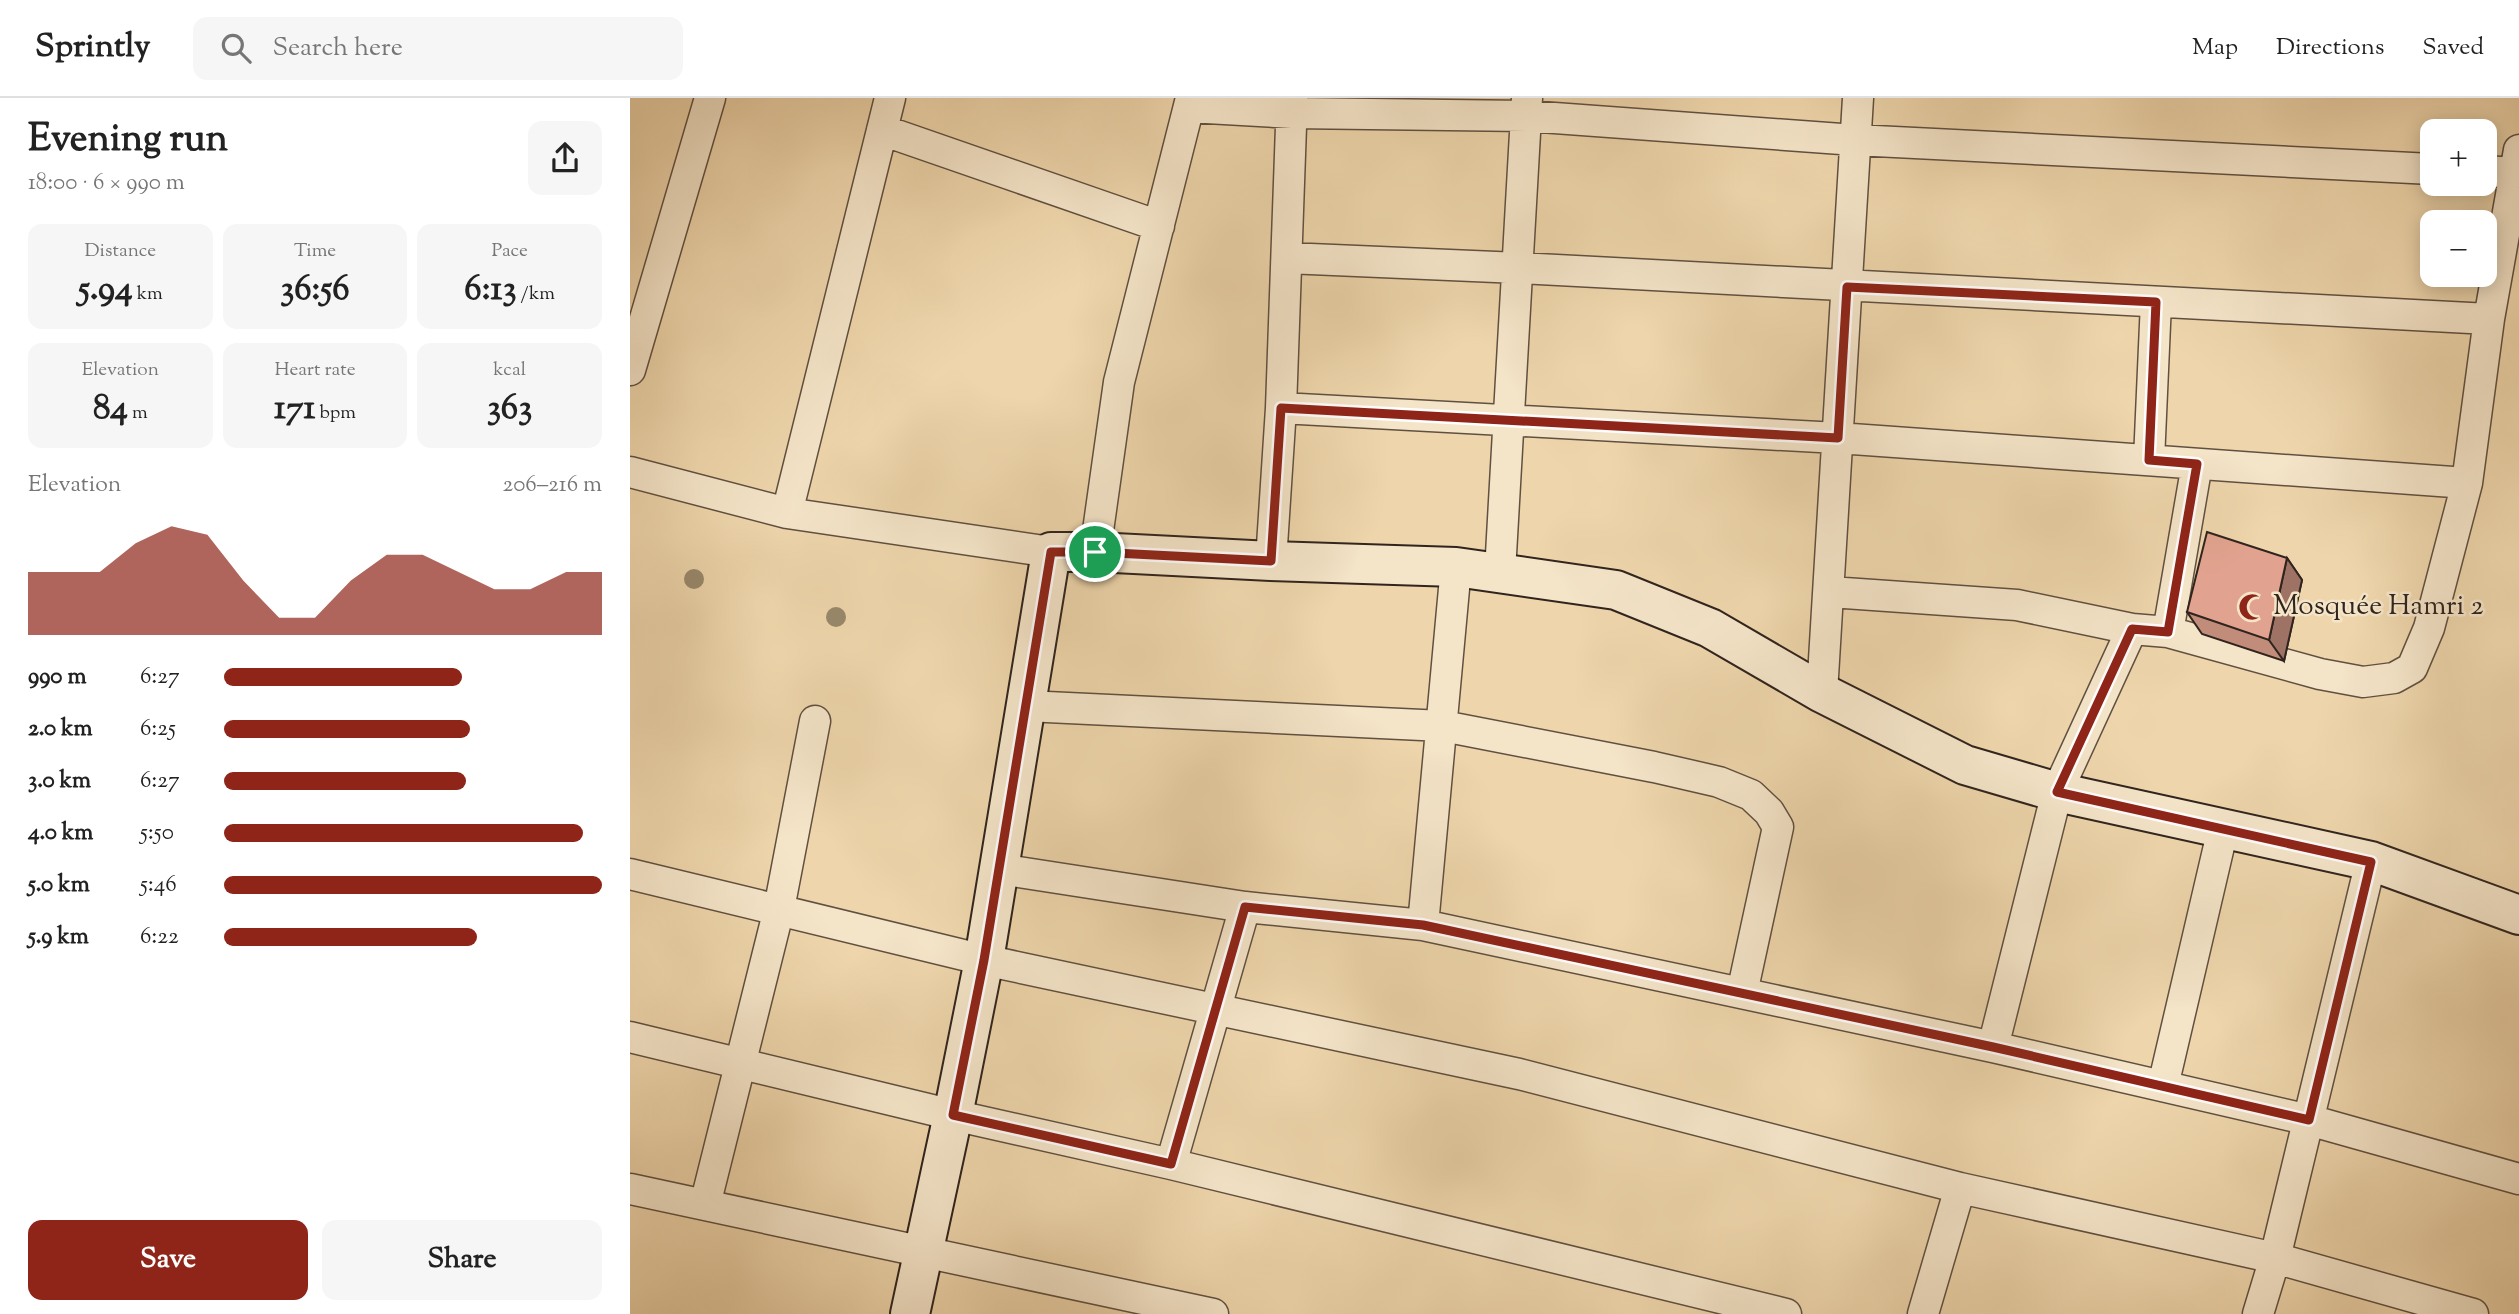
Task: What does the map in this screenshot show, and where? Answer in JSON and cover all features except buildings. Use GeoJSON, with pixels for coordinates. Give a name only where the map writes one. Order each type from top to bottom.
{"type":"FeatureCollection","features":[{"type":"Feature","properties":{"kind":"street"},"geometry":{"type":"LineString","coordinates":[[630,370],[710,98]]}},
{"type":"Feature","properties":{"kind":"street"},"geometry":{"type":"LineString","coordinates":[[787,513],[890,98]]}},
{"type":"Feature","properties":{"kind":"street"},"geometry":{"type":"LineString","coordinates":[[1822,693],[1858,98]]}},
{"type":"Feature","properties":{"kind":"street"},"geometry":{"type":"LineString","coordinates":[[1095,552],[1119,382],[1190,103],[1527,107],[1855,140],[2420,168]]}},
{"type":"Feature","properties":{"kind":"street"},"geometry":{"type":"LineString","coordinates":[[1271,561],[1281,408],[1292,105]]}},
{"type":"Feature","properties":{"kind":"street"},"geometry":{"type":"LineString","coordinates":[[1500,572],[1527,107]]}},
{"type":"Feature","properties":{"kind":"street"},"geometry":{"type":"LineString","coordinates":[[882,130],[1159,226]]}},
{"type":"Feature","properties":{"kind":"street"},"geometry":{"type":"LineString","coordinates":[[1830,592],[2017,605],[2132,629],[2168,632],[2320,674],[2363,682],[2394,678],[2412,668],[2429,628],[2466,483],[2489,319],[2517,162],[2497,168]]}},
{"type":"Feature","properties":{"kind":"street"},"geometry":{"type":"LineString","coordinates":[[1287,258],[2489,319]]}},
{"type":"Feature","properties":{"kind":"street"},"geometry":{"type":"LineString","coordinates":[[2149,460],[2156,302]]}},
{"type":"Feature","properties":{"kind":"street"},"geometry":{"type":"LineString","coordinates":[[1281,408],[1838,438],[2466,483]]}},
{"type":"Feature","properties":{"kind":"street"},"geometry":{"type":"LineString","coordinates":[[2168,632],[2197,464]]}},
{"type":"Feature","properties":{"kind":"street"},"geometry":{"type":"LineString","coordinates":[[630,472],[787,513],[1051,552],[1456,568],[1616,590],[1710,628],[1822,693],[1965,765],[2057,792],[2371,862],[2519,915]]}},
{"type":"Feature","properties":{"kind":"street"},"geometry":{"type":"LineString","coordinates":[[910,1314],[984,960],[1051,552]]}},
{"type":"Feature","properties":{"kind":"street"},"geometry":{"type":"LineString","coordinates":[[1423,925],[1456,568]]}},
{"type":"Feature","properties":{"kind":"street"},"geometry":{"type":"LineString","coordinates":[[1993,1047],[2057,792],[2132,629]]}},
{"type":"Feature","properties":{"kind":"street"},"geometry":{"type":"LineString","coordinates":[[1026,706],[1443,726],[1719,782],[1751,795],[1769,813],[1778,827],[1742,993]]}},
{"type":"Feature","properties":{"kind":"street"},"geometry":{"type":"LineString","coordinates":[[705,1205],[779,909],[815,721]]}},
{"type":"Feature","properties":{"kind":"street"},"geometry":{"type":"LineString","coordinates":[[2163,1086],[2223,829]]}},
{"type":"Feature","properties":{"kind":"street"},"geometry":{"type":"LineString","coordinates":[[2258,1314],[2275,1258],[2371,862]]}},
{"type":"Feature","properties":{"kind":"street"},"geometry":{"type":"LineString","coordinates":[[999,869],[1245,907],[1423,925],[2163,1086],[2309,1120],[2519,1179]]}},
{"type":"Feature","properties":{"kind":"street"},"geometry":{"type":"LineString","coordinates":[[630,874],[984,960],[1518,1074],[1960,1188],[2275,1258],[2473,1314]]}},
{"type":"Feature","properties":{"kind":"street"},"geometry":{"type":"LineString","coordinates":[[1171,1164],[1245,907]]}},
{"type":"Feature","properties":{"kind":"street"},"geometry":{"type":"LineString","coordinates":[[630,1037],[953,1115],[1171,1164],[1786,1314]]}},
{"type":"Feature","properties":{"kind":"street"},"geometry":{"type":"LineString","coordinates":[[1923,1314],[1960,1188]]}},
{"type":"Feature","properties":{"kind":"street"},"geometry":{"type":"LineString","coordinates":[[630,1189],[922,1253],[1097,1302],[1200,1313]]}},
{"type":"Feature","properties":{"kind":"place","name":"Mosquée Hamri 2"},"geometry":{"type":"Point","coordinates":[2252,607]}},
{"type":"Feature","properties":{"kind":"route"},"geometry":{"type":"LineString","coordinates":[[1847,287],[2156,302],[2149,460],[2197,464],[2168,632],[2132,629],[2057,792],[2371,862],[2309,1120],[1993,1047],[1423,925],[1245,907],[1171,1164],[953,1115],[984,960],[1051,552],[1095,552],[1271,561],[1281,408],[1838,438],[1847,287]]}}]}
